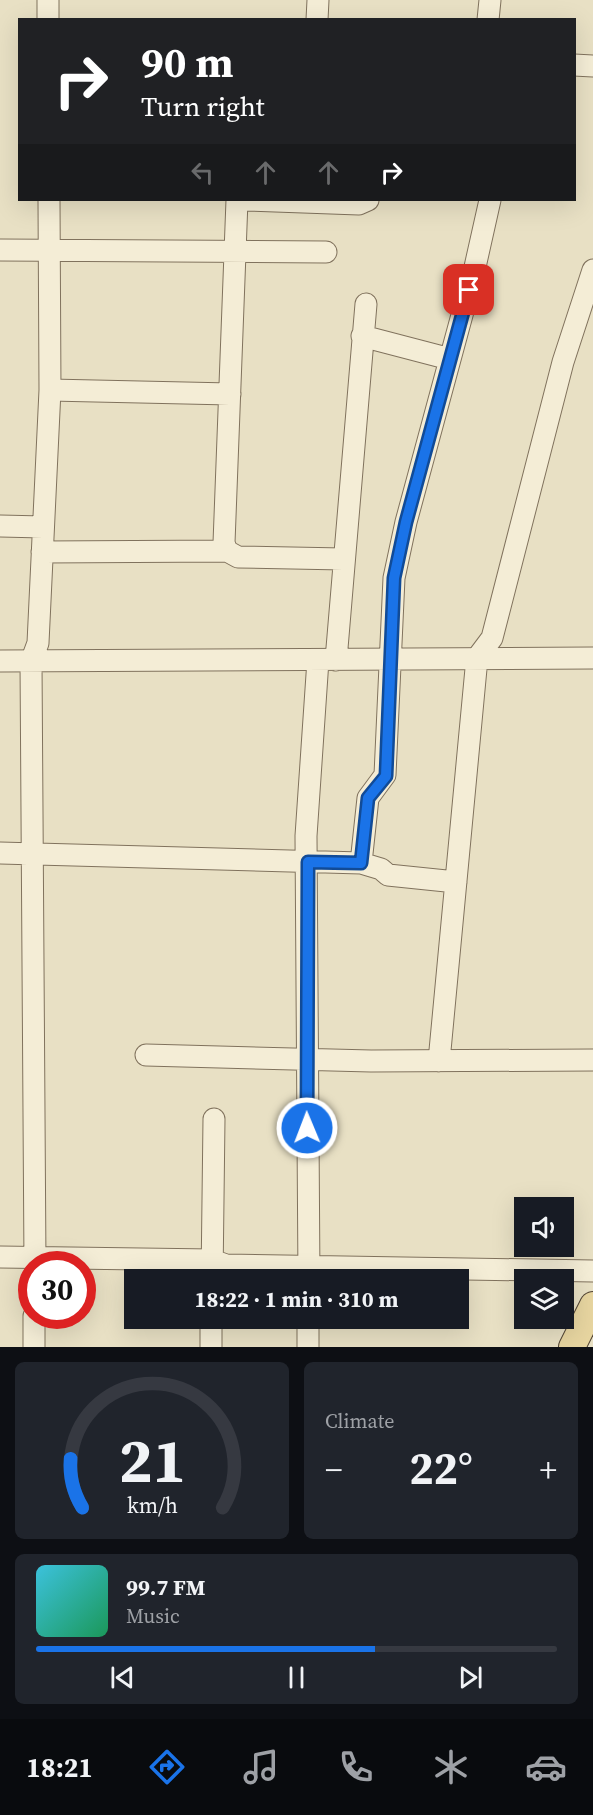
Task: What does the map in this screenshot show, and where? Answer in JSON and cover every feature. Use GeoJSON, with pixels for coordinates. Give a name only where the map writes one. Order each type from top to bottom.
{"type":"FeatureCollection","features":[{"type":"Feature","properties":{"kind":"main road"},"geometry":{"type":"LineString","coordinates":[[572,1347],[593,1305]]}},
{"type":"Feature","properties":{"kind":"street"},"geometry":{"type":"LineString","coordinates":[[48,0],[48,18]]}},
{"type":"Feature","properties":{"kind":"street"},"geometry":{"type":"LineString","coordinates":[[317,18],[318,0]]}},
{"type":"Feature","properties":{"kind":"street"},"geometry":{"type":"LineString","coordinates":[[488,18],[490,0]]}},
{"type":"Feature","properties":{"kind":"street"},"geometry":{"type":"LineString","coordinates":[[576,65],[593,66]]}},
{"type":"Feature","properties":{"kind":"street"},"geometry":{"type":"LineString","coordinates":[[35,1251],[31,662],[38,643],[50,390],[49,201]]}},
{"type":"Feature","properties":{"kind":"street"},"geometry":{"type":"LineString","coordinates":[[226,551],[224,543],[237,201]]}},
{"type":"Feature","properties":{"kind":"street"},"geometry":{"type":"LineString","coordinates":[[275,201],[359,204],[366,201]]}},
{"type":"Feature","properties":{"kind":"street"},"geometry":{"type":"LineString","coordinates":[[361,863],[368,798],[386,776],[396,567],[490,201]]}},
{"type":"Feature","properties":{"kind":"street"},"geometry":{"type":"LineString","coordinates":[[0,250],[326,252]]}},
{"type":"Feature","properties":{"kind":"street"},"geometry":{"type":"LineString","coordinates":[[439,1061],[477,658],[492,638],[563,362],[593,270]]}},
{"type":"Feature","properties":{"kind":"street"},"geometry":{"type":"LineString","coordinates":[[309,1269],[306,1059],[308,862],[306,836],[327,660],[343,559],[366,304]]}},
{"type":"Feature","properties":{"kind":"street"},"geometry":{"type":"LineString","coordinates":[[362,336],[450,359]]}},
{"type":"Feature","properties":{"kind":"street"},"geometry":{"type":"LineString","coordinates":[[50,390],[230,394]]}},
{"type":"Feature","properties":{"kind":"street"},"geometry":{"type":"LineString","coordinates":[[0,526],[43,527]]}},
{"type":"Feature","properties":{"kind":"street"},"geometry":{"type":"LineString","coordinates":[[42,552],[226,551],[238,557],[343,559]]}},
{"type":"Feature","properties":{"kind":"street"},"geometry":{"type":"LineString","coordinates":[[0,661],[593,658]]}},
{"type":"Feature","properties":{"kind":"street"},"geometry":{"type":"LineString","coordinates":[[0,853],[361,863],[381,869],[388,875],[456,882]]}},
{"type":"Feature","properties":{"kind":"street"},"geometry":{"type":"LineString","coordinates":[[146,1055],[439,1061],[593,1060]]}},
{"type":"Feature","properties":{"kind":"street"},"geometry":{"type":"LineString","coordinates":[[212,1269],[214,1119]]}},
{"type":"Feature","properties":{"kind":"street"},"geometry":{"type":"LineString","coordinates":[[0,1257],[18,1259]]}},
{"type":"Feature","properties":{"kind":"street"},"geometry":{"type":"LineString","coordinates":[[96,1264],[192,1269]]}},
{"type":"Feature","properties":{"kind":"street"},"geometry":{"type":"LineString","coordinates":[[215,1269],[226,1265],[268,1269]]}},
{"type":"Feature","properties":{"kind":"street"},"geometry":{"type":"LineString","coordinates":[[469,1272],[593,1271]]}},
{"type":"Feature","properties":{"kind":"street"},"geometry":{"type":"LineString","coordinates":[[34,1329],[34,1347]]}},
{"type":"Feature","properties":{"kind":"street"},"geometry":{"type":"LineString","coordinates":[[211,1329],[211,1347]]}},
{"type":"Feature","properties":{"kind":"street"},"geometry":{"type":"LineString","coordinates":[[308,1329],[308,1347]]}},
{"type":"Feature","properties":{"kind":"route"},"geometry":{"type":"LineString","coordinates":[[307,1128],[308,862],[361,863],[368,798],[386,776],[394,578],[406,522],[469,290]]}}]}
